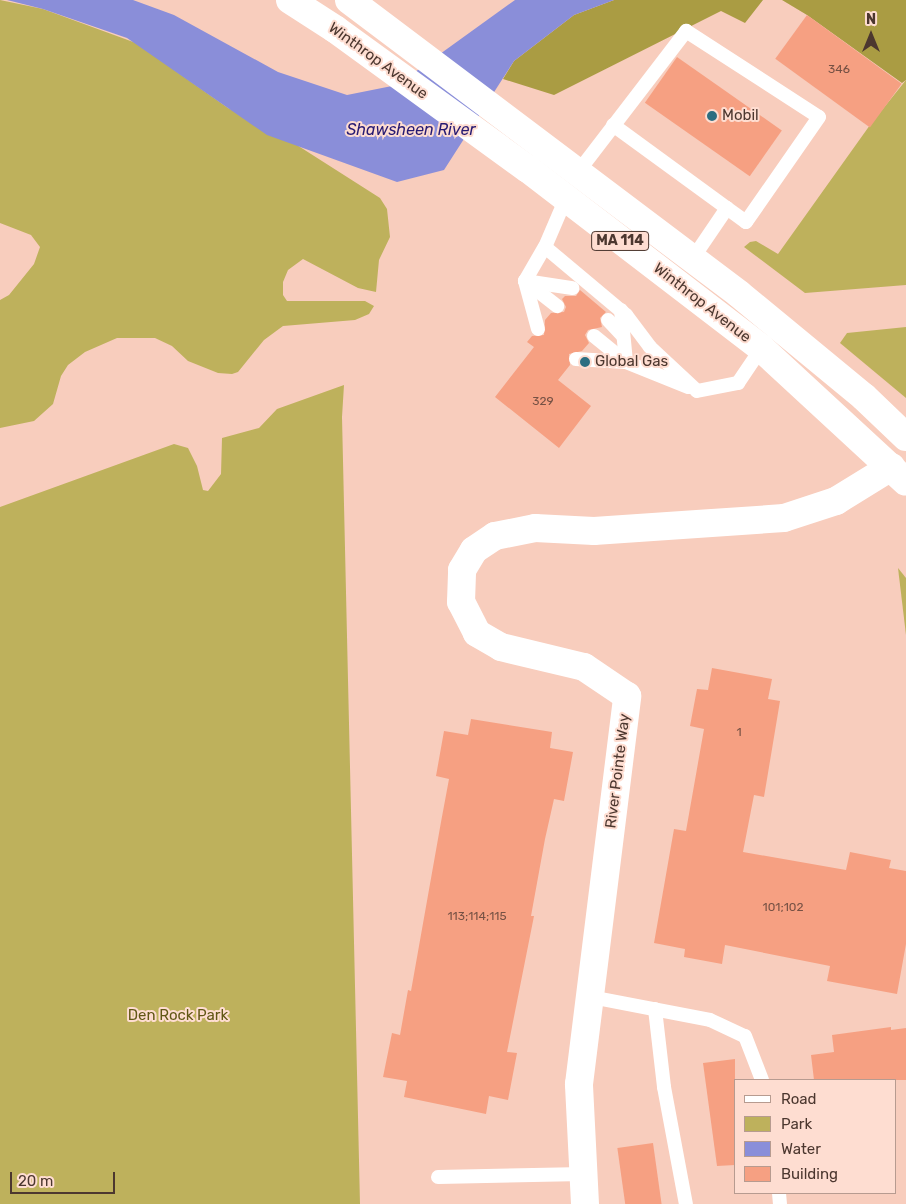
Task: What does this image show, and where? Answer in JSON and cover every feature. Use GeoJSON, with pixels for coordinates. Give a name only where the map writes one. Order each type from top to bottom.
{"type":"FeatureCollection","features":[{"type":"Feature","properties":{"kind":"main road","name":"Winthrop Avenue"},"geometry":{"type":"LineString","coordinates":[[290,0],[397,74],[566,198],[761,348],[901,468]]}},
{"type":"Feature","properties":{"kind":"main road","name":"Winthrop Avenue"},"geometry":{"type":"LineString","coordinates":[[349,0],[693,258],[780,328],[906,437]]}},
{"type":"Feature","properties":{"kind":"main road"},"geometry":{"type":"LineString","coordinates":[[566,198],[578,172]]}},
{"type":"Feature","properties":{"kind":"main road"},"geometry":{"type":"LineString","coordinates":[[673,281],[693,258]]}},
{"type":"Feature","properties":{"kind":"main road","name":"River Pointe Way"},"geometry":{"type":"LineString","coordinates":[[585,1204],[579,1084],[627,696],[584,666],[501,647],[476,633],[461,602],[462,570],[474,550],[495,536],[535,528],[594,530],[784,518],[836,501],[901,468]]}},
{"type":"Feature","properties":{"kind":"lane"},"geometry":{"type":"LineString","coordinates":[[578,172],[613,126],[686,31],[819,117],[746,222],[613,126]]}},
{"type":"Feature","properties":{"kind":"lane"},"geometry":{"type":"LineString","coordinates":[[538,329],[525,281],[544,248],[566,198]]}},
{"type":"Feature","properties":{"kind":"lane"},"geometry":{"type":"LineString","coordinates":[[693,258],[727,208]]}},
{"type":"Feature","properties":{"kind":"lane"},"geometry":{"type":"LineString","coordinates":[[544,248],[621,310],[650,347],[697,391]]}},
{"type":"Feature","properties":{"kind":"lane"},"geometry":{"type":"LineString","coordinates":[[525,281],[572,288]]}},
{"type":"Feature","properties":{"kind":"lane"},"geometry":{"type":"LineString","coordinates":[[525,281],[557,306]]}},
{"type":"Feature","properties":{"kind":"lane"},"geometry":{"type":"LineString","coordinates":[[621,310],[626,362]]}},
{"type":"Feature","properties":{"kind":"lane"},"geometry":{"type":"LineString","coordinates":[[608,320],[623,336]]}},
{"type":"Feature","properties":{"kind":"lane"},"geometry":{"type":"LineString","coordinates":[[594,336],[626,362],[697,391],[738,383],[761,348],[780,328]]}},
{"type":"Feature","properties":{"kind":"lane"},"geometry":{"type":"LineString","coordinates":[[576,359],[626,362]]}},
{"type":"Feature","properties":{"kind":"lane"},"geometry":{"type":"LineString","coordinates":[[591,998],[655,1008],[710,1020],[745,1036],[762,1079]]}},
{"type":"Feature","properties":{"kind":"lane"},"geometry":{"type":"LineString","coordinates":[[655,1008],[664,1087],[686,1204]]}},
{"type":"Feature","properties":{"kind":"lane"},"geometry":{"type":"LineString","coordinates":[[438,1177],[584,1174]]}},
{"type":"Feature","properties":{"kind":"green space"},"geometry":{"type":"Polygon","coordinates":[[[0,0],[43,9],[136,43],[228,108],[289,140],[380,198],[387,209],[390,237],[379,260],[376,292],[358,288],[303,259],[288,270],[283,282],[283,295],[287,301],[365,301],[374,306],[369,314],[355,320],[283,326],[264,340],[238,372],[232,374],[218,373],[188,361],[172,346],[155,338],[117,338],[85,352],[68,365],[61,376],[53,404],[34,421],[0,428],[0,300],[9,295],[34,264],[40,247],[31,235],[0,223],[0,0]]]}},
{"type":"Feature","properties":{"kind":"green space"},"geometry":{"type":"Polygon","coordinates":[[[906,80],[906,285],[805,293],[744,247],[750,242],[756,241],[778,254],[870,125],[906,80]]]}},
{"type":"Feature","properties":{"kind":"green space"},"geometry":{"type":"Polygon","coordinates":[[[906,327],[906,398],[840,343],[847,333],[906,327]]]}},
{"type":"Feature","properties":{"kind":"green space","name":"Den Rock Park"},"geometry":{"type":"Polygon","coordinates":[[[344,385],[342,417],[360,1204],[0,1204],[0,507],[174,444],[188,448],[197,466],[203,490],[208,491],[221,474],[222,438],[259,428],[277,409],[344,385]]]}},
{"type":"Feature","properties":{"kind":"green space"},"geometry":{"type":"Polygon","coordinates":[[[898,568],[906,578],[906,635],[898,568]]]}},
{"type":"Feature","properties":{"kind":"shaded area"},"geometry":{"type":"Polygon","coordinates":[[[614,0],[763,0],[745,23],[721,11],[554,95],[503,79],[514,61],[574,15],[614,0]]]}},
{"type":"Feature","properties":{"kind":"shaded area"},"geometry":{"type":"Polygon","coordinates":[[[782,0],[906,0],[906,80],[902,83],[807,15],[782,0]]]}},
{"type":"Feature","properties":{"kind":"water","name":"Shawsheen River"},"geometry":{"type":"Polygon","coordinates":[[[7,0],[133,0],[174,15],[278,72],[347,95],[397,85],[515,0],[614,0],[574,15],[514,61],[444,170],[397,182],[267,135],[127,38],[43,9],[7,0]]]}},
{"type":"Feature","properties":{"kind":"building"},"geometry":{"type":"Polygon","coordinates":[[[807,15],[902,84],[870,127],[775,59],[807,15]]]}},
{"type":"Feature","properties":{"kind":"building","name":"Mobil"},"geometry":{"type":"Polygon","coordinates":[[[677,57],[782,130],[750,176],[645,103],[677,57]]]}},
{"type":"Feature","properties":{"kind":"building"},"geometry":{"type":"Polygon","coordinates":[[[580,290],[606,312],[600,318],[602,327],[588,330],[585,335],[589,343],[582,351],[569,354],[570,365],[558,380],[591,406],[559,448],[495,397],[534,347],[527,342],[532,336],[544,335],[545,320],[551,313],[564,312],[566,307],[562,299],[565,296],[576,296],[580,290]]]}},
{"type":"Feature","properties":{"kind":"building"},"geometry":{"type":"Polygon","coordinates":[[[712,668],[772,679],[768,699],[780,701],[764,797],[754,795],[743,852],[846,870],[850,852],[891,860],[889,868],[906,871],[906,944],[897,994],[827,981],[830,966],[725,945],[722,964],[684,957],[685,949],[654,943],[674,829],[686,831],[704,729],[690,726],[697,689],[708,690],[712,668]]]}},
{"type":"Feature","properties":{"kind":"building"},"geometry":{"type":"Polygon","coordinates":[[[471,719],[552,732],[550,748],[573,752],[564,801],[554,799],[545,839],[531,916],[534,916],[507,1052],[517,1053],[508,1100],[489,1096],[486,1114],[404,1097],[407,1081],[383,1077],[392,1033],[400,1035],[408,990],[411,991],[449,779],[436,776],[444,731],[468,735],[471,719]]]}},
{"type":"Feature","properties":{"kind":"building"},"geometry":{"type":"Polygon","coordinates":[[[891,1027],[891,1030],[906,1028],[906,1080],[814,1079],[811,1055],[834,1052],[832,1035],[891,1027]]]}},
{"type":"Feature","properties":{"kind":"building"},"geometry":{"type":"Polygon","coordinates":[[[735,1059],[734,1165],[717,1166],[703,1063],[735,1059]]]}},
{"type":"Feature","properties":{"kind":"building"},"geometry":{"type":"Polygon","coordinates":[[[653,1143],[662,1204],[625,1204],[617,1148],[653,1143]]]}},
{"type":"Feature","properties":{"kind":"place","name":"Mobil"},"geometry":{"type":"Point","coordinates":[712,116]}},
{"type":"Feature","properties":{"kind":"place","name":"Global Gas"},"geometry":{"type":"Point","coordinates":[585,362]}}]}
